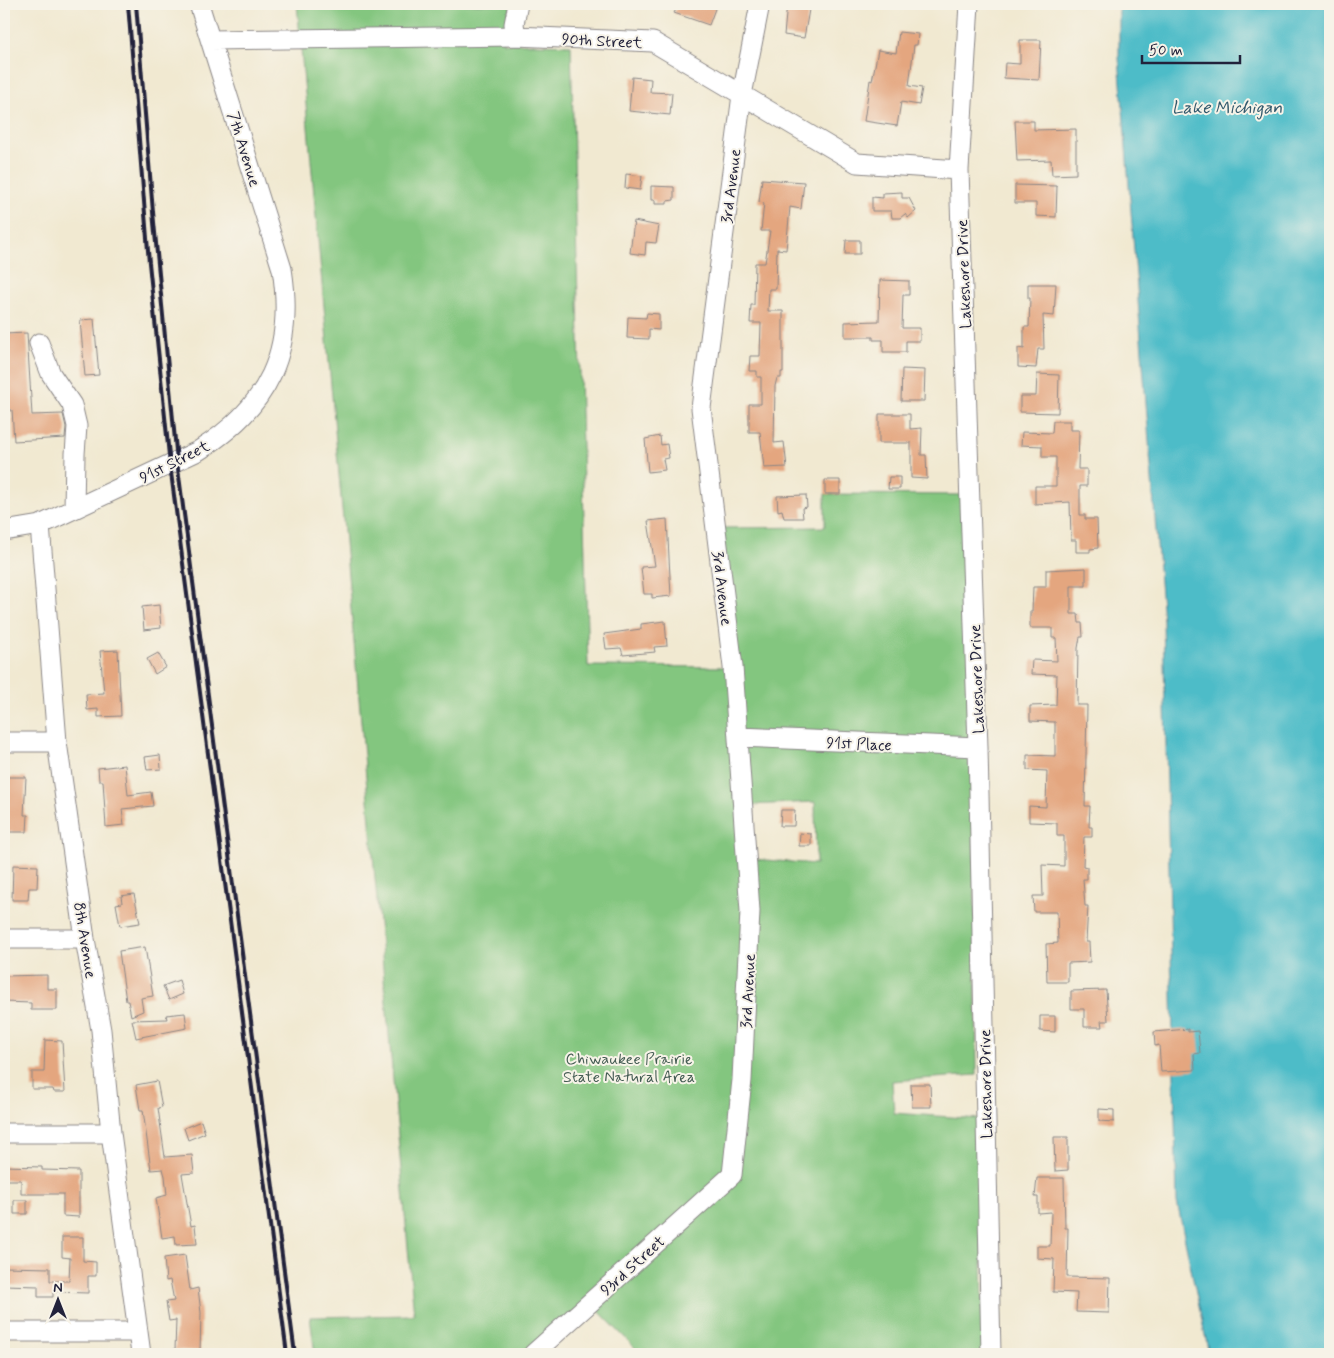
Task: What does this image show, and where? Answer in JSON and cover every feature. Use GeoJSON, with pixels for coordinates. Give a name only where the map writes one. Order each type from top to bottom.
{"type":"FeatureCollection","features":[{"type":"Feature","properties":{"kind":"street","name":"7th Avenue"},"geometry":{"type":"LineString","coordinates":[[199,4],[282,269],[287,295]]}},
{"type":"Feature","properties":{"kind":"street"},"geometry":{"type":"LineString","coordinates":[[516,36],[514,24],[518,4]]}},
{"type":"Feature","properties":{"kind":"street","name":"3rd Avenue"},"geometry":{"type":"LineString","coordinates":[[732,1175],[742,1080],[750,911],[739,737],[701,408],[742,95],[760,4]]}},
{"type":"Feature","properties":{"kind":"street","name":"Lakeshore Drive"},"geometry":{"type":"LineString","coordinates":[[969,4],[959,170],[978,747],[991,1354]]}},
{"type":"Feature","properties":{"kind":"street","name":"90th Street"},"geometry":{"type":"LineString","coordinates":[[211,40],[516,36],[653,42],[857,163],[959,170]]}},
{"type":"Feature","properties":{"kind":"street","name":"91st Street"},"geometry":{"type":"LineString","coordinates":[[4,531],[40,525],[198,451],[214,440],[249,409],[272,377],[280,352],[286,320],[287,295]]}},
{"type":"Feature","properties":{"kind":"street"},"geometry":{"type":"LineString","coordinates":[[39,343],[51,374],[72,405],[77,426],[74,509]]}},
{"type":"Feature","properties":{"kind":"street","name":"8th Avenue"},"geometry":{"type":"LineString","coordinates":[[40,525],[58,742],[85,939],[101,1030],[111,1133],[141,1354]]}},
{"type":"Feature","properties":{"kind":"street","name":"91st Place"},"geometry":{"type":"LineString","coordinates":[[739,737],[978,747]]}},
{"type":"Feature","properties":{"kind":"street"},"geometry":{"type":"LineString","coordinates":[[4,742],[58,742]]}},
{"type":"Feature","properties":{"kind":"street"},"geometry":{"type":"LineString","coordinates":[[4,939],[85,939]]}},
{"type":"Feature","properties":{"kind":"street"},"geometry":{"type":"LineString","coordinates":[[4,1133],[111,1133]]}},
{"type":"Feature","properties":{"kind":"street","name":"93rd Street"},"geometry":{"type":"LineString","coordinates":[[533,1354],[732,1175]]}},
{"type":"Feature","properties":{"kind":"street"},"geometry":{"type":"LineString","coordinates":[[4,1332],[138,1332]]}},
{"type":"Feature","properties":{"kind":"green space","name":"Chiwaukee Prairie State Natural Area"},"geometry":{"type":"Polygon","coordinates":[[[297,4],[511,4],[504,43],[571,45],[588,666],[733,667],[715,528],[825,527],[825,494],[970,495],[977,1075],[892,1081],[894,1113],[979,1119],[984,1354],[641,1354],[588,1300],[526,1354],[315,1354],[310,1317],[414,1315],[297,4]],[[815,802],[750,805],[753,859],[816,864],[815,802]]]}},
{"type":"Feature","properties":{"kind":"water","name":"Lake Michigan"},"geometry":{"type":"Polygon","coordinates":[[[1119,4],[1330,4],[1330,1354],[1209,1354],[1177,1202],[1163,620],[1119,58],[1119,4]]]}},
{"type":"Feature","properties":{"kind":"building"},"geometry":{"type":"Polygon","coordinates":[[[679,4],[716,6],[709,25],[674,13],[679,4]]]}},
{"type":"Feature","properties":{"kind":"building"},"geometry":{"type":"Polygon","coordinates":[[[787,4],[810,4],[804,38],[784,35],[787,4]]]}},
{"type":"Feature","properties":{"kind":"building"},"geometry":{"type":"Polygon","coordinates":[[[899,32],[918,34],[917,45],[914,45],[909,86],[922,88],[919,105],[901,102],[897,126],[864,121],[870,80],[872,81],[878,50],[896,53],[899,32]]]}},
{"type":"Feature","properties":{"kind":"building"},"geometry":{"type":"Polygon","coordinates":[[[1020,40],[1041,40],[1039,80],[1004,78],[1005,63],[1020,64],[1020,40]]]}},
{"type":"Feature","properties":{"kind":"building"},"geometry":{"type":"Polygon","coordinates":[[[632,77],[651,79],[650,92],[672,93],[670,115],[629,111],[632,77]]]}},
{"type":"Feature","properties":{"kind":"building"},"geometry":{"type":"Polygon","coordinates":[[[1015,121],[1034,121],[1034,130],[1076,129],[1076,174],[1052,175],[1051,160],[1017,161],[1015,121]]]}},
{"type":"Feature","properties":{"kind":"building"},"geometry":{"type":"Polygon","coordinates":[[[626,174],[642,176],[640,190],[625,188],[626,174]]]}},
{"type":"Feature","properties":{"kind":"building"},"geometry":{"type":"Polygon","coordinates":[[[762,179],[804,182],[801,209],[790,207],[786,250],[777,249],[776,289],[769,289],[768,311],[783,311],[783,372],[781,372],[781,378],[777,378],[775,386],[774,443],[784,442],[787,467],[764,468],[760,432],[749,432],[749,404],[761,404],[761,377],[757,377],[757,371],[749,371],[750,356],[760,356],[761,323],[750,323],[751,305],[754,305],[755,263],[765,263],[770,231],[761,231],[764,203],[759,202],[762,179]]]}},
{"type":"Feature","properties":{"kind":"building"},"geometry":{"type":"Polygon","coordinates":[[[1015,185],[1057,186],[1056,217],[1036,216],[1036,203],[1015,203],[1015,185]]]}},
{"type":"Feature","properties":{"kind":"building"},"geometry":{"type":"Polygon","coordinates":[[[651,186],[674,187],[674,200],[667,201],[667,204],[655,204],[655,200],[651,200],[651,186]]]}},
{"type":"Feature","properties":{"kind":"building"},"geometry":{"type":"Polygon","coordinates":[[[902,192],[902,198],[909,198],[916,211],[908,218],[905,214],[900,218],[892,218],[891,211],[872,211],[872,197],[883,198],[883,193],[902,192]]]}},
{"type":"Feature","properties":{"kind":"building"},"geometry":{"type":"Polygon","coordinates":[[[634,221],[659,226],[656,243],[646,242],[645,255],[630,253],[634,221]]]}},
{"type":"Feature","properties":{"kind":"building"},"geometry":{"type":"Polygon","coordinates":[[[846,240],[860,240],[860,254],[845,254],[846,240]]]}},
{"type":"Feature","properties":{"kind":"building"},"geometry":{"type":"Polygon","coordinates":[[[880,280],[909,281],[909,295],[903,295],[902,328],[920,328],[920,341],[906,341],[906,352],[883,352],[883,340],[873,340],[873,337],[845,337],[845,322],[879,321],[880,280]]]}},
{"type":"Feature","properties":{"kind":"building"},"geometry":{"type":"Polygon","coordinates":[[[1028,284],[1056,284],[1054,316],[1043,315],[1044,349],[1038,349],[1036,368],[1018,367],[1018,348],[1024,349],[1024,327],[1029,327],[1030,298],[1028,298],[1028,284]]]}},
{"type":"Feature","properties":{"kind":"building"},"geometry":{"type":"Polygon","coordinates":[[[647,313],[659,314],[659,330],[649,329],[649,339],[627,338],[628,317],[646,318],[647,313]]]}},
{"type":"Feature","properties":{"kind":"building"},"geometry":{"type":"Polygon","coordinates":[[[94,319],[99,375],[85,376],[80,320],[94,319]]]}},
{"type":"Feature","properties":{"kind":"building"},"geometry":{"type":"Polygon","coordinates":[[[27,333],[32,415],[63,414],[66,427],[65,438],[14,441],[12,410],[4,410],[4,334],[27,333]]]}},
{"type":"Feature","properties":{"kind":"building"},"geometry":{"type":"Polygon","coordinates":[[[902,369],[925,370],[924,401],[901,401],[902,369]]]}},
{"type":"Feature","properties":{"kind":"building"},"geometry":{"type":"Polygon","coordinates":[[[1037,374],[1059,375],[1058,413],[1020,412],[1020,396],[1036,396],[1037,374]]]}},
{"type":"Feature","properties":{"kind":"building"},"geometry":{"type":"Polygon","coordinates":[[[879,414],[910,414],[910,429],[922,428],[921,455],[926,455],[927,479],[911,478],[911,443],[879,443],[879,414]]]}},
{"type":"Feature","properties":{"kind":"building"},"geometry":{"type":"Polygon","coordinates":[[[1053,421],[1070,421],[1070,430],[1079,430],[1078,469],[1087,469],[1087,486],[1080,486],[1080,515],[1085,515],[1085,519],[1097,519],[1098,548],[1090,549],[1090,552],[1076,552],[1076,540],[1071,540],[1070,502],[1035,504],[1035,486],[1056,486],[1056,457],[1042,457],[1042,446],[1021,445],[1022,432],[1052,433],[1053,421]]]}},
{"type":"Feature","properties":{"kind":"building"},"geometry":{"type":"Polygon","coordinates":[[[660,436],[661,445],[667,444],[669,458],[663,459],[665,470],[648,472],[645,439],[660,436]]]}},
{"type":"Feature","properties":{"kind":"building"},"geometry":{"type":"Polygon","coordinates":[[[889,477],[900,477],[900,489],[888,489],[889,477]]]}},
{"type":"Feature","properties":{"kind":"building"},"geometry":{"type":"Polygon","coordinates":[[[825,480],[840,480],[840,494],[825,494],[825,480]]]}},
{"type":"Feature","properties":{"kind":"building"},"geometry":{"type":"Polygon","coordinates":[[[806,495],[807,507],[802,508],[803,518],[784,518],[782,510],[778,511],[777,496],[806,495]]]}},
{"type":"Feature","properties":{"kind":"building"},"geometry":{"type":"Polygon","coordinates":[[[667,519],[671,596],[652,598],[652,594],[644,594],[641,567],[655,566],[648,521],[667,519]]]}},
{"type":"Feature","properties":{"kind":"building"},"geometry":{"type":"Polygon","coordinates":[[[1086,568],[1086,586],[1071,586],[1071,614],[1078,614],[1079,623],[1082,623],[1083,637],[1080,637],[1078,648],[1077,705],[1087,705],[1085,806],[1090,806],[1089,827],[1092,827],[1092,837],[1084,837],[1083,866],[1087,867],[1087,879],[1083,879],[1085,906],[1088,906],[1086,942],[1089,942],[1090,962],[1068,963],[1068,982],[1047,982],[1046,944],[1058,943],[1057,912],[1034,912],[1033,896],[1043,896],[1042,865],[1064,866],[1064,836],[1057,836],[1057,823],[1029,822],[1029,806],[1046,807],[1047,771],[1027,770],[1027,755],[1055,756],[1055,722],[1030,721],[1030,706],[1056,705],[1057,675],[1031,674],[1032,660],[1057,661],[1056,638],[1052,638],[1052,628],[1030,628],[1030,612],[1032,612],[1033,587],[1046,587],[1046,570],[1086,568]]]}},
{"type":"Feature","properties":{"kind":"building"},"geometry":{"type":"Polygon","coordinates":[[[159,605],[161,628],[144,630],[142,607],[159,605]]]}},
{"type":"Feature","properties":{"kind":"building"},"geometry":{"type":"Polygon","coordinates":[[[665,621],[667,646],[654,647],[655,652],[623,655],[621,648],[606,649],[604,634],[641,629],[641,624],[665,621]]]}},
{"type":"Feature","properties":{"kind":"building"},"geometry":{"type":"Polygon","coordinates":[[[118,650],[121,716],[98,717],[98,709],[87,710],[86,694],[104,693],[100,651],[118,650]]]}},
{"type":"Feature","properties":{"kind":"building"},"geometry":{"type":"Polygon","coordinates":[[[158,653],[166,667],[155,674],[147,659],[158,653]]]}},
{"type":"Feature","properties":{"kind":"building"},"geometry":{"type":"Polygon","coordinates":[[[160,755],[161,769],[147,770],[145,757],[160,755]]]}},
{"type":"Feature","properties":{"kind":"building"},"geometry":{"type":"Polygon","coordinates":[[[125,765],[128,795],[151,792],[153,806],[122,809],[124,825],[106,827],[103,781],[99,781],[98,768],[125,765]]]}},
{"type":"Feature","properties":{"kind":"building"},"geometry":{"type":"Polygon","coordinates":[[[4,777],[26,777],[24,815],[28,815],[27,832],[5,832],[4,777]]]}},
{"type":"Feature","properties":{"kind":"building"},"geometry":{"type":"Polygon","coordinates":[[[781,810],[795,810],[794,826],[780,826],[781,810]]]}},
{"type":"Feature","properties":{"kind":"building"},"geometry":{"type":"Polygon","coordinates":[[[800,833],[811,834],[811,846],[799,846],[800,833]]]}},
{"type":"Feature","properties":{"kind":"building"},"geometry":{"type":"Polygon","coordinates":[[[13,865],[38,866],[37,888],[29,888],[28,900],[12,900],[13,865]]]}},
{"type":"Feature","properties":{"kind":"building"},"geometry":{"type":"Polygon","coordinates":[[[134,894],[140,923],[120,926],[116,904],[122,903],[121,896],[134,894]]]}},
{"type":"Feature","properties":{"kind":"building"},"geometry":{"type":"Polygon","coordinates":[[[145,947],[153,996],[141,998],[143,1011],[131,1016],[128,1001],[126,1001],[119,951],[145,947]]]}},
{"type":"Feature","properties":{"kind":"building"},"geometry":{"type":"Polygon","coordinates":[[[47,975],[47,989],[57,989],[57,1010],[31,1010],[31,1003],[4,1002],[4,976],[47,975]]]}},
{"type":"Feature","properties":{"kind":"building"},"geometry":{"type":"Polygon","coordinates":[[[179,980],[183,994],[169,1000],[163,986],[179,980]]]}},
{"type":"Feature","properties":{"kind":"building"},"geometry":{"type":"Polygon","coordinates":[[[1106,990],[1108,1021],[1101,1021],[1102,1027],[1084,1027],[1084,1009],[1071,1009],[1071,991],[1106,990]]]}},
{"type":"Feature","properties":{"kind":"building"},"geometry":{"type":"Polygon","coordinates":[[[185,1013],[187,1028],[136,1038],[132,1020],[167,1019],[166,1015],[185,1013]]]}},
{"type":"Feature","properties":{"kind":"building"},"geometry":{"type":"Polygon","coordinates":[[[1040,1016],[1055,1016],[1055,1032],[1040,1031],[1040,1016]]]}},
{"type":"Feature","properties":{"kind":"building"},"geometry":{"type":"Polygon","coordinates":[[[1188,1029],[1188,1032],[1198,1031],[1200,1053],[1194,1054],[1195,1070],[1161,1072],[1159,1045],[1155,1046],[1154,1032],[1188,1029]]]}},
{"type":"Feature","properties":{"kind":"building"},"geometry":{"type":"Polygon","coordinates":[[[45,1040],[62,1041],[65,1092],[54,1092],[53,1089],[32,1089],[32,1072],[44,1072],[45,1040]]]}},
{"type":"Feature","properties":{"kind":"building"},"geometry":{"type":"Polygon","coordinates":[[[157,1081],[162,1107],[158,1108],[165,1157],[192,1155],[194,1173],[182,1174],[191,1226],[195,1225],[197,1244],[176,1245],[175,1236],[162,1238],[156,1198],[167,1195],[165,1176],[163,1169],[151,1170],[143,1110],[140,1110],[136,1085],[157,1081]]]}},
{"type":"Feature","properties":{"kind":"building"},"geometry":{"type":"Polygon","coordinates":[[[911,1084],[930,1084],[931,1107],[912,1107],[911,1084]]]}},
{"type":"Feature","properties":{"kind":"building"},"geometry":{"type":"Polygon","coordinates":[[[1099,1109],[1114,1110],[1114,1122],[1099,1121],[1099,1109]]]}},
{"type":"Feature","properties":{"kind":"building"},"geometry":{"type":"Polygon","coordinates":[[[201,1121],[205,1133],[188,1140],[184,1128],[201,1121]]]}},
{"type":"Feature","properties":{"kind":"building"},"geometry":{"type":"Polygon","coordinates":[[[1054,1137],[1068,1137],[1068,1170],[1055,1171],[1054,1137]]]}},
{"type":"Feature","properties":{"kind":"building"},"geometry":{"type":"Polygon","coordinates":[[[4,1166],[42,1167],[42,1170],[79,1171],[79,1217],[63,1216],[63,1194],[21,1194],[21,1180],[4,1180],[4,1166]]]}},
{"type":"Feature","properties":{"kind":"building"},"geometry":{"type":"Polygon","coordinates":[[[1037,1178],[1064,1178],[1065,1228],[1068,1228],[1067,1277],[1110,1278],[1109,1313],[1076,1312],[1077,1293],[1053,1292],[1054,1259],[1037,1258],[1037,1246],[1050,1246],[1051,1212],[1038,1213],[1038,1197],[1035,1197],[1037,1178]]]}},
{"type":"Feature","properties":{"kind":"building"},"geometry":{"type":"Polygon","coordinates":[[[14,1200],[27,1200],[27,1214],[14,1214],[14,1200]]]}},
{"type":"Feature","properties":{"kind":"building"},"geometry":{"type":"Polygon","coordinates":[[[62,1237],[83,1237],[83,1261],[96,1262],[96,1276],[88,1276],[88,1293],[53,1292],[53,1297],[38,1297],[38,1286],[4,1285],[4,1267],[50,1268],[50,1281],[69,1281],[70,1258],[62,1257],[62,1237]]]}},
{"type":"Feature","properties":{"kind":"building"},"geometry":{"type":"Polygon","coordinates":[[[185,1255],[190,1290],[198,1288],[201,1313],[200,1351],[175,1350],[176,1320],[169,1321],[166,1302],[174,1301],[170,1280],[166,1281],[164,1258],[185,1255]]]}},
{"type":"Feature","properties":{"kind":"railway"},"geometry":{"type":"LineString","coordinates":[[128,4],[149,263],[170,465],[287,1354]]}},
{"type":"Feature","properties":{"kind":"railway"},"geometry":{"type":"LineString","coordinates":[[136,4],[153,212],[177,461],[295,1354]]}}]}
